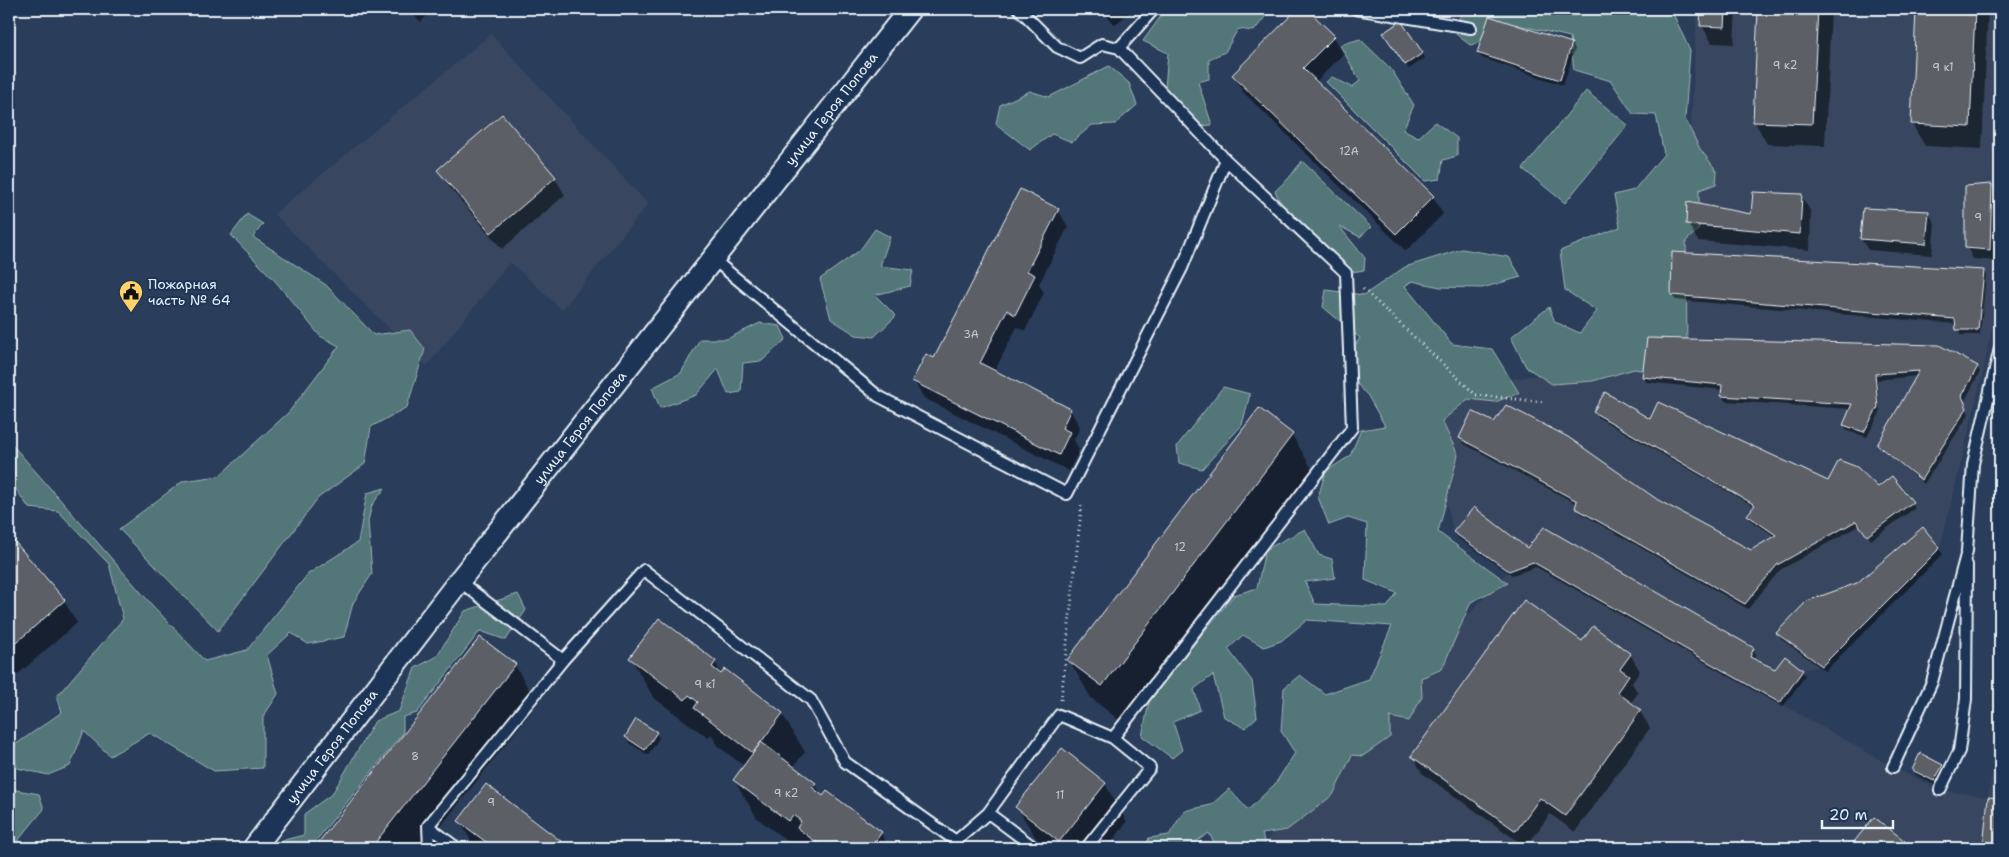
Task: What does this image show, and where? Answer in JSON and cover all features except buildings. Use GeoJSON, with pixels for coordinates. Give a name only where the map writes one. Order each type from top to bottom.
{"type":"FeatureCollection","features":[{"type":"Feature","properties":{"kind":"street","name":"улица Героя Попова"},"geometry":{"type":"LineString","coordinates":[[254,848],[459,582],[910,9]]}},
{"type":"Feature","properties":{"kind":"lane"},"geometry":{"type":"LineString","coordinates":[[1019,9],[1057,47],[1080,58],[1102,44],[1119,48],[1226,160],[1346,273],[1352,428],[1113,738]]}},
{"type":"Feature","properties":{"kind":"lane"},"geometry":{"type":"LineString","coordinates":[[1119,48],[1154,9]]}},
{"type":"Feature","properties":{"kind":"lane"},"geometry":{"type":"LineString","coordinates":[[1356,9],[1470,28]]}},
{"type":"Feature","properties":{"kind":"lane"},"geometry":{"type":"LineString","coordinates":[[713,259],[878,396],[1067,494],[1182,268],[1226,160]]}},
{"type":"Feature","properties":{"kind":"lane"},"geometry":{"type":"LineString","coordinates":[[1940,790],[1959,751],[1966,699],[1967,551],[1973,464],[2000,348]]}},
{"type":"Feature","properties":{"kind":"lane"},"geometry":{"type":"LineString","coordinates":[[1893,767],[1932,682],[1967,551]]}},
{"type":"Feature","properties":{"kind":"lane"},"geometry":{"type":"LineString","coordinates":[[429,848],[428,826],[563,660],[644,570],[811,700],[845,762],[956,841],[988,813],[1059,715],[1113,738],[1150,768],[1086,848]]}},
{"type":"Feature","properties":{"kind":"lane"},"geometry":{"type":"LineString","coordinates":[[459,582],[563,660]]}},
{"type":"Feature","properties":{"kind":"lane"},"geometry":{"type":"LineString","coordinates":[[988,813],[1035,848]]}},
{"type":"Feature","properties":{"kind":"lane"},"geometry":{"type":"LineString","coordinates":[[428,826],[457,848]]}},
{"type":"Feature","properties":{"kind":"path"},"geometry":{"type":"LineString","coordinates":[[1346,273],[1476,395],[1545,402]]}},
{"type":"Feature","properties":{"kind":"path"},"geometry":{"type":"LineString","coordinates":[[1059,715],[1082,500]]}},
{"type":"Feature","properties":{"kind":"shaded area"},"geometry":{"type":"Polygon","coordinates":[[[1697,9],[1999,9],[1990,250],[2000,271],[2000,289],[1982,377],[1940,548],[1822,666],[1803,670],[1780,703],[1893,767],[1940,790],[1988,797],[2000,724],[2000,848],[1259,848],[1508,571],[1453,532],[1431,426],[1471,385],[1627,362],[1686,224],[1697,9]]]}},
{"type":"Feature","properties":{"kind":"shaded area"},"geometry":{"type":"Polygon","coordinates":[[[491,34],[648,204],[562,310],[510,262],[427,366],[274,214],[491,34]]]}},
{"type":"Feature","properties":{"kind":"green space"},"geometry":{"type":"Polygon","coordinates":[[[1166,9],[1271,9],[1254,31],[1238,29],[1225,52],[1209,59],[1209,79],[1198,82],[1212,125],[1200,126],[1165,88],[1168,53],[1143,41],[1166,9]]]}},
{"type":"Feature","properties":{"kind":"green space"},"geometry":{"type":"Polygon","coordinates":[[[1458,9],[1671,9],[1690,51],[1685,119],[1700,149],[1717,171],[1716,184],[1699,190],[1699,229],[1686,241],[1687,353],[1664,373],[1634,369],[1593,381],[1552,384],[1526,367],[1511,337],[1549,307],[1555,322],[1580,333],[1597,311],[1565,290],[1560,251],[1620,227],[1614,195],[1634,190],[1664,154],[1656,115],[1633,114],[1611,81],[1574,70],[1570,37],[1514,24],[1493,40],[1470,45],[1452,31],[1462,13],[1458,9]]]}},
{"type":"Feature","properties":{"kind":"green space"},"geometry":{"type":"Polygon","coordinates":[[[1360,39],[1391,69],[1414,105],[1403,130],[1418,138],[1435,122],[1457,138],[1457,156],[1443,160],[1440,179],[1425,181],[1326,82],[1332,77],[1352,87],[1360,81],[1340,45],[1360,39]]]}},
{"type":"Feature","properties":{"kind":"green space"},"geometry":{"type":"Polygon","coordinates":[[[1109,66],[1129,83],[1137,105],[1115,124],[1092,125],[1072,142],[1052,134],[1030,150],[996,124],[1000,105],[1030,91],[1049,97],[1109,66]]]}},
{"type":"Feature","properties":{"kind":"green space"},"geometry":{"type":"Polygon","coordinates":[[[1586,91],[1628,125],[1565,203],[1523,169],[1586,91]]]}},
{"type":"Feature","properties":{"kind":"green space"},"geometry":{"type":"Polygon","coordinates":[[[1302,161],[1371,227],[1360,237],[1339,226],[1365,258],[1364,270],[1352,272],[1305,226],[1289,223],[1275,191],[1289,178],[1302,161]]]}},
{"type":"Feature","properties":{"kind":"green space"},"geometry":{"type":"Polygon","coordinates":[[[247,214],[263,224],[253,237],[326,285],[374,335],[410,330],[425,349],[407,407],[371,427],[365,464],[318,498],[218,631],[119,529],[183,481],[219,476],[289,412],[339,346],[320,336],[276,282],[231,235],[247,214]]]}},
{"type":"Feature","properties":{"kind":"green space"},"geometry":{"type":"Polygon","coordinates":[[[875,229],[890,237],[880,266],[913,270],[910,286],[875,295],[896,316],[874,337],[856,335],[831,319],[820,279],[860,250],[875,229]]]}},
{"type":"Feature","properties":{"kind":"green space"},"geometry":{"type":"Polygon","coordinates":[[[1462,249],[1509,257],[1521,277],[1482,288],[1440,287],[1412,281],[1405,286],[1452,344],[1492,349],[1519,393],[1495,402],[1468,399],[1442,421],[1458,455],[1438,532],[1508,583],[1471,602],[1442,669],[1421,678],[1422,697],[1409,721],[1390,717],[1390,737],[1363,756],[1352,755],[1333,795],[1287,830],[1262,834],[1266,848],[1217,848],[1209,833],[1186,848],[1145,848],[1149,838],[1169,835],[1184,811],[1211,805],[1229,789],[1248,810],[1275,784],[1295,753],[1281,731],[1284,688],[1300,675],[1325,694],[1369,679],[1392,626],[1307,620],[1281,641],[1264,647],[1243,635],[1228,649],[1252,681],[1257,717],[1245,728],[1224,717],[1213,675],[1194,689],[1200,710],[1173,722],[1182,750],[1172,758],[1142,736],[1150,698],[1234,595],[1257,588],[1265,550],[1305,529],[1319,555],[1332,559],[1335,578],[1305,582],[1315,604],[1387,607],[1397,593],[1365,580],[1367,524],[1348,518],[1329,525],[1318,497],[1326,471],[1350,456],[1361,430],[1385,426],[1368,396],[1341,366],[1360,338],[1323,307],[1326,290],[1364,295],[1405,267],[1462,249]]]}},
{"type":"Feature","properties":{"kind":"green space"},"geometry":{"type":"Polygon","coordinates":[[[760,323],[780,326],[786,339],[762,361],[743,363],[741,392],[728,394],[718,369],[696,395],[660,408],[652,388],[681,373],[700,339],[727,339],[760,323]]]}},
{"type":"Feature","properties":{"kind":"green space"},"geometry":{"type":"Polygon","coordinates":[[[1223,387],[1250,394],[1242,425],[1202,469],[1179,463],[1177,446],[1223,387]]]}},
{"type":"Feature","properties":{"kind":"green space"},"geometry":{"type":"Polygon","coordinates":[[[9,441],[152,605],[205,661],[247,650],[308,574],[358,542],[367,493],[385,488],[372,505],[368,521],[372,574],[353,603],[344,637],[308,644],[291,633],[267,655],[278,694],[263,717],[263,768],[214,771],[150,733],[110,756],[84,731],[70,766],[48,775],[17,768],[12,747],[62,712],[57,696],[123,619],[109,564],[58,511],[29,508],[9,479],[9,441]]]}},
{"type":"Feature","properties":{"kind":"green space"},"geometry":{"type":"Polygon","coordinates":[[[518,594],[526,610],[506,640],[480,631],[417,713],[403,717],[403,733],[310,848],[282,848],[280,841],[304,835],[304,814],[332,794],[375,721],[399,711],[415,668],[436,657],[465,611],[518,594]]]}},
{"type":"Feature","properties":{"kind":"green space"},"geometry":{"type":"Polygon","coordinates":[[[11,789],[39,794],[44,809],[12,848],[9,848],[9,792],[11,789]]]}},
{"type":"Feature","properties":{"kind":"place","name":"Пожарная часть № 64"},"geometry":{"type":"Point","coordinates":[131,313]}}]}
